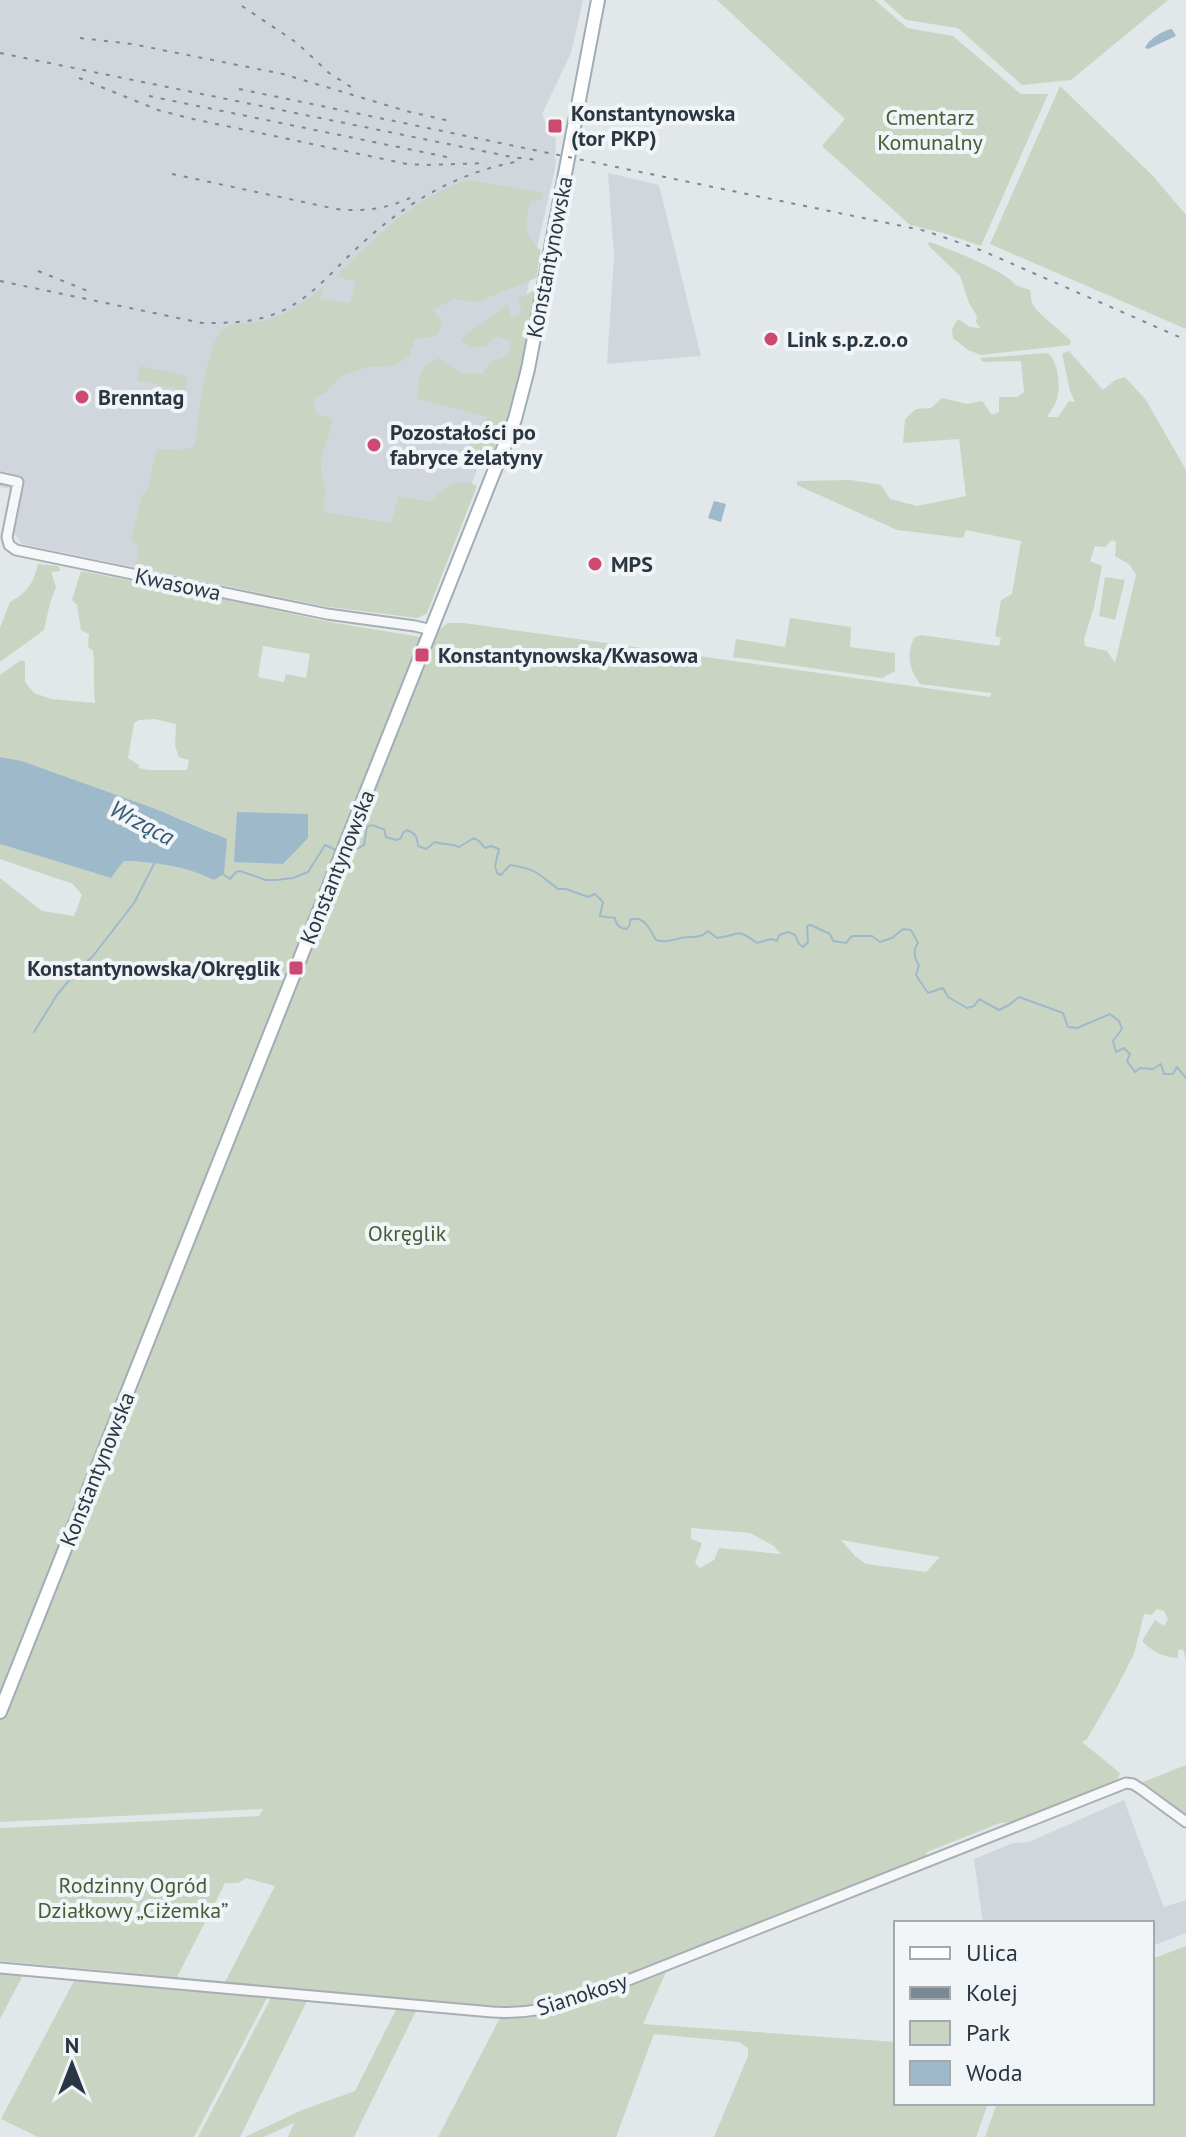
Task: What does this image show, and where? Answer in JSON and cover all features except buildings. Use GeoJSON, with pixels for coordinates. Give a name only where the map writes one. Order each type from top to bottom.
{"type":"FeatureCollection","features":[{"type":"Feature","properties":{"kind":"main road","name":"Konstantynowska"},"geometry":{"type":"LineString","coordinates":[[0,1712],[508,440],[524,391],[598,0]]}},
{"type":"Feature","properties":{"kind":"street","name":"Kwasowa"},"geometry":{"type":"LineString","coordinates":[[0,478],[18,482],[7,537],[9,545],[16,550],[327,614],[432,630]]}},
{"type":"Feature","properties":{"kind":"street","name":"Sianokosy"},"geometry":{"type":"LineString","coordinates":[[0,1968],[494,2012],[541,2010],[571,2003],[1121,1784],[1130,1783],[1186,1822]]}},
{"type":"Feature","properties":{"kind":"shaded area"},"geometry":{"type":"Polygon","coordinates":[[[0,0],[583,0],[571,53],[542,114],[551,136],[556,138],[556,164],[506,385],[427,613],[418,618],[323,606],[22,544],[12,531],[19,491],[0,487],[0,0]]]}},
{"type":"Feature","properties":{"kind":"shaded area"},"geometry":{"type":"Polygon","coordinates":[[[608,173],[659,185],[701,356],[607,364],[614,256],[608,173]]]}},
{"type":"Feature","properties":{"kind":"shaded area"},"geometry":{"type":"Polygon","coordinates":[[[1124,1800],[1164,1907],[1186,1900],[1186,1933],[1154,1945],[1154,1921],[983,1921],[974,1859],[1013,1843],[1029,1842],[1124,1800]]]}},
{"type":"Feature","properties":{"kind":"green space","name":"Cmentarz Komunalny"},"geometry":{"type":"Polygon","coordinates":[[[717,0],[875,0],[907,28],[953,36],[1021,94],[1048,94],[981,246],[910,225],[822,146],[845,119],[717,0]]]}},
{"type":"Feature","properties":{"kind":"green space"},"geometry":{"type":"Polygon","coordinates":[[[883,0],[1168,0],[1071,80],[1022,85],[958,28],[906,20],[883,0]]]}},
{"type":"Feature","properties":{"kind":"green space"},"geometry":{"type":"Polygon","coordinates":[[[1060,86],[1153,176],[1186,215],[1186,329],[990,244],[1060,86]]]}},
{"type":"Feature","properties":{"kind":"green space"},"geometry":{"type":"Polygon","coordinates":[[[469,180],[543,193],[542,199],[531,203],[526,224],[531,240],[541,251],[536,278],[477,302],[453,299],[433,310],[442,322],[437,336],[415,339],[409,356],[394,366],[367,367],[339,377],[327,392],[313,399],[316,413],[333,420],[321,459],[326,488],[323,512],[391,523],[399,496],[431,502],[452,485],[464,482],[477,486],[427,613],[418,618],[323,606],[136,567],[138,547],[131,539],[157,449],[183,450],[195,446],[208,364],[218,336],[229,326],[283,314],[325,286],[320,299],[350,303],[356,282],[336,276],[413,207],[469,180]]]}},
{"type":"Feature","properties":{"kind":"green space"},"geometry":{"type":"Polygon","coordinates":[[[930,242],[976,261],[1015,285],[1030,290],[1034,307],[1071,341],[1070,345],[981,355],[968,350],[953,338],[952,329],[958,319],[970,327],[980,328],[976,322],[977,316],[960,276],[929,246],[930,242]]]}},
{"type":"Feature","properties":{"kind":"green space"},"geometry":{"type":"Polygon","coordinates":[[[537,289],[518,380],[505,424],[485,465],[468,462],[464,452],[488,417],[417,399],[421,374],[439,358],[462,374],[483,374],[490,362],[509,356],[510,341],[497,336],[485,347],[470,347],[460,339],[508,304],[511,317],[522,313],[518,299],[537,289]]]}},
{"type":"Feature","properties":{"kind":"green space","name":"Okręglik"},"geometry":{"type":"Polygon","coordinates":[[[1069,351],[1103,390],[1115,380],[1125,377],[1146,400],[1186,470],[1186,1660],[1183,1649],[1178,1650],[1178,1658],[1167,1656],[1154,1651],[1142,1641],[1155,1620],[1164,1626],[1168,1619],[1164,1611],[1157,1609],[1151,1615],[1144,1614],[1134,1654],[1087,1739],[1082,1742],[1120,1773],[1117,1781],[1015,1822],[1000,1823],[927,1852],[924,1858],[573,1997],[528,2007],[505,2008],[224,1984],[275,1886],[246,1878],[238,1883],[225,1883],[177,1977],[0,1961],[0,1828],[259,1816],[263,1809],[0,1822],[0,878],[42,911],[74,916],[82,895],[73,884],[0,859],[0,844],[111,878],[124,861],[170,865],[214,880],[227,840],[156,809],[22,761],[0,757],[0,675],[21,660],[25,662],[25,682],[34,693],[51,699],[95,703],[93,651],[88,647],[89,634],[81,630],[77,605],[72,600],[81,571],[329,622],[433,639],[448,623],[464,623],[990,697],[991,693],[920,684],[911,667],[910,650],[914,638],[921,635],[999,646],[1001,638],[995,636],[1001,600],[1012,594],[1021,541],[966,530],[963,538],[897,530],[797,485],[797,481],[851,480],[881,485],[890,499],[917,506],[966,496],[959,439],[903,443],[905,419],[916,409],[931,408],[942,398],[967,404],[982,401],[992,415],[999,412],[999,397],[1017,397],[1024,392],[1021,361],[983,362],[980,358],[1048,353],[1058,374],[1059,387],[1056,401],[1047,417],[1058,417],[1069,401],[1075,402],[1062,354],[1069,351]],[[1112,540],[1105,547],[1095,546],[1090,561],[1102,566],[1084,639],[1085,646],[1107,651],[1115,663],[1136,575],[1129,564],[1115,556],[1116,542],[1112,540]],[[263,646],[258,677],[284,682],[286,674],[306,678],[310,654],[263,646]],[[155,719],[134,723],[128,758],[139,768],[187,770],[189,760],[179,757],[175,746],[176,724],[155,719]],[[691,1528],[691,1539],[702,1543],[695,1563],[700,1568],[714,1560],[719,1548],[781,1554],[774,1546],[750,1533],[691,1528]],[[841,1540],[866,1564],[926,1572],[939,1557],[841,1540]]]}},
{"type":"Feature","properties":{"kind":"green space"},"geometry":{"type":"Polygon","coordinates":[[[140,366],[188,376],[185,391],[137,380],[140,366]]]}},
{"type":"Feature","properties":{"kind":"green space"},"geometry":{"type":"Polygon","coordinates":[[[38,564],[59,566],[60,571],[51,572],[56,587],[44,630],[0,662],[0,628],[10,602],[29,586],[38,564]]]}},
{"type":"Feature","properties":{"kind":"green space"},"geometry":{"type":"Polygon","coordinates":[[[1105,577],[1125,580],[1115,620],[1099,616],[1105,577]]]}},
{"type":"Feature","properties":{"kind":"green space"},"geometry":{"type":"Polygon","coordinates":[[[790,618],[851,627],[850,647],[895,653],[895,671],[882,678],[733,657],[736,639],[785,647],[790,618]]]}},
{"type":"Feature","properties":{"kind":"green space"},"geometry":{"type":"Polygon","coordinates":[[[1186,1765],[1186,1816],[1143,1782],[1186,1765]]]}},
{"type":"Feature","properties":{"kind":"green space"},"geometry":{"type":"Polygon","coordinates":[[[1186,1946],[1186,2137],[985,2137],[996,2105],[1154,2105],[1154,1958],[1186,1946]]]}},
{"type":"Feature","properties":{"kind":"green space"},"geometry":{"type":"Polygon","coordinates":[[[0,1972],[23,1975],[0,2019],[0,1972]]]}},
{"type":"Feature","properties":{"kind":"green space"},"geometry":{"type":"Polygon","coordinates":[[[666,1972],[643,2024],[894,2042],[894,2105],[987,2105],[976,2137],[714,2137],[748,2056],[748,2048],[739,2042],[654,2034],[616,2137],[438,2137],[501,2016],[536,2015],[582,2005],[666,1972]]]}},
{"type":"Feature","properties":{"kind":"green space"},"geometry":{"type":"Polygon","coordinates":[[[75,1979],[268,1996],[194,2137],[38,2137],[1,2119],[75,1979]]]}},
{"type":"Feature","properties":{"kind":"green space"},"geometry":{"type":"Polygon","coordinates":[[[272,1996],[308,1999],[240,2137],[198,2137],[272,1996]]]}},
{"type":"Feature","properties":{"kind":"green space"},"geometry":{"type":"Polygon","coordinates":[[[397,2008],[417,2009],[354,2137],[288,2137],[294,2123],[264,2137],[245,2137],[302,2110],[355,2091],[397,2008]]]}},
{"type":"Feature","properties":{"kind":"water"},"geometry":{"type":"Polygon","coordinates":[[[1172,29],[1176,36],[1145,48],[1156,36],[1172,29]]]}},
{"type":"Feature","properties":{"kind":"water"},"geometry":{"type":"Polygon","coordinates":[[[714,501],[726,504],[721,522],[708,518],[714,501]]]}},
{"type":"Feature","properties":{"kind":"water"},"geometry":{"type":"Polygon","coordinates":[[[0,757],[22,761],[156,809],[227,839],[224,874],[214,880],[170,866],[124,861],[111,878],[0,844],[0,757]]]}},
{"type":"Feature","properties":{"kind":"water"},"geometry":{"type":"Polygon","coordinates":[[[237,812],[308,814],[308,838],[283,864],[234,862],[237,812]]]}},
{"type":"Feature","properties":{"kind":"waterway","name":"Wrząca"},"geometry":{"type":"LineString","coordinates":[[349,853],[364,845],[367,827],[372,825],[384,829],[386,837],[397,840],[407,830],[416,836],[418,846],[426,849],[435,842],[459,847],[474,838],[485,848],[491,846],[499,849],[495,866],[497,873],[501,875],[510,865],[526,868],[558,889],[588,897],[595,894],[603,902],[600,916],[615,918],[618,926],[627,929],[630,920],[639,919],[656,940],[661,941],[699,936],[708,931],[717,938],[738,933],[757,943],[771,939],[777,941],[779,935],[788,932],[795,935],[803,947],[808,942],[807,926],[811,925],[830,934],[833,941],[846,943],[852,936],[872,936],[880,942],[892,938],[903,929],[911,930],[918,943],[915,952],[919,966],[916,975],[928,993],[943,988],[948,997],[967,1008],[974,1006],[979,999],[999,1010],[1019,997],[1063,1013],[1068,1027],[1077,1028],[1110,1014],[1119,1021],[1122,1029],[1113,1041],[1116,1052],[1124,1048],[1130,1054],[1127,1061],[1135,1072],[1140,1068],[1153,1069],[1161,1064],[1164,1074],[1173,1074],[1177,1067],[1186,1078]]}},
{"type":"Feature","properties":{"kind":"waterway","name":"Wrząca"},"geometry":{"type":"LineString","coordinates":[[223,874],[230,879],[240,871],[266,880],[293,878],[308,872],[325,845],[336,850]]}},
{"type":"Feature","properties":{"kind":"waterway"},"geometry":{"type":"LineString","coordinates":[[34,1032],[57,995],[93,956],[134,903],[156,860]]}},
{"type":"Feature","properties":{"kind":"railway"},"geometry":{"type":"LineString","coordinates":[[242,6],[297,43],[329,73],[351,87]]}},
{"type":"Feature","properties":{"kind":"railway"},"geometry":{"type":"LineString","coordinates":[[80,38],[132,44],[283,74],[450,121]]}},
{"type":"Feature","properties":{"kind":"railway"},"geometry":{"type":"LineString","coordinates":[[0,53],[537,160]]}},
{"type":"Feature","properties":{"kind":"railway"},"geometry":{"type":"LineString","coordinates":[[79,78],[158,110],[407,164],[487,163]]}},
{"type":"Feature","properties":{"kind":"railway"},"geometry":{"type":"LineString","coordinates":[[239,89],[926,231],[983,251],[1186,340]]}},
{"type":"Feature","properties":{"kind":"railway"},"geometry":{"type":"LineString","coordinates":[[149,96],[447,157]]}},
{"type":"Feature","properties":{"kind":"railway"},"geometry":{"type":"LineString","coordinates":[[0,281],[202,323],[261,318],[283,310],[306,296],[373,233],[429,194],[470,175],[515,162]]}},
{"type":"Feature","properties":{"kind":"railway"},"geometry":{"type":"LineString","coordinates":[[172,174],[336,209],[374,209],[410,198]]}},
{"type":"Feature","properties":{"kind":"railway"},"geometry":{"type":"LineString","coordinates":[[38,271],[88,291]]}},
{"type":"Feature","properties":{"kind":"place","name":"Konstantynowska (tor PKP)"},"geometry":{"type":"Point","coordinates":[555,126]}},
{"type":"Feature","properties":{"kind":"place","name":"Link s.p.z.o.o"},"geometry":{"type":"Point","coordinates":[771,339]}},
{"type":"Feature","properties":{"kind":"place","name":"Brenntag"},"geometry":{"type":"Point","coordinates":[82,397]}},
{"type":"Feature","properties":{"kind":"place","name":"Pozostałości po fabryce żelatyny"},"geometry":{"type":"Point","coordinates":[374,445]}},
{"type":"Feature","properties":{"kind":"place","name":"MPS"},"geometry":{"type":"Point","coordinates":[595,564]}},
{"type":"Feature","properties":{"kind":"place","name":"Konstantynowska/Kwasowa"},"geometry":{"type":"Point","coordinates":[422,655]}},
{"type":"Feature","properties":{"kind":"place","name":"Konstantynowska/Okręglik"},"geometry":{"type":"Point","coordinates":[296,968]}},
{"type":"Feature","properties":{"kind":"park label","name":"Rodzinny Ogród Działkowy „Ciżemka”"},"geometry":{"type":"Point","coordinates":[133,1898]}}]}
